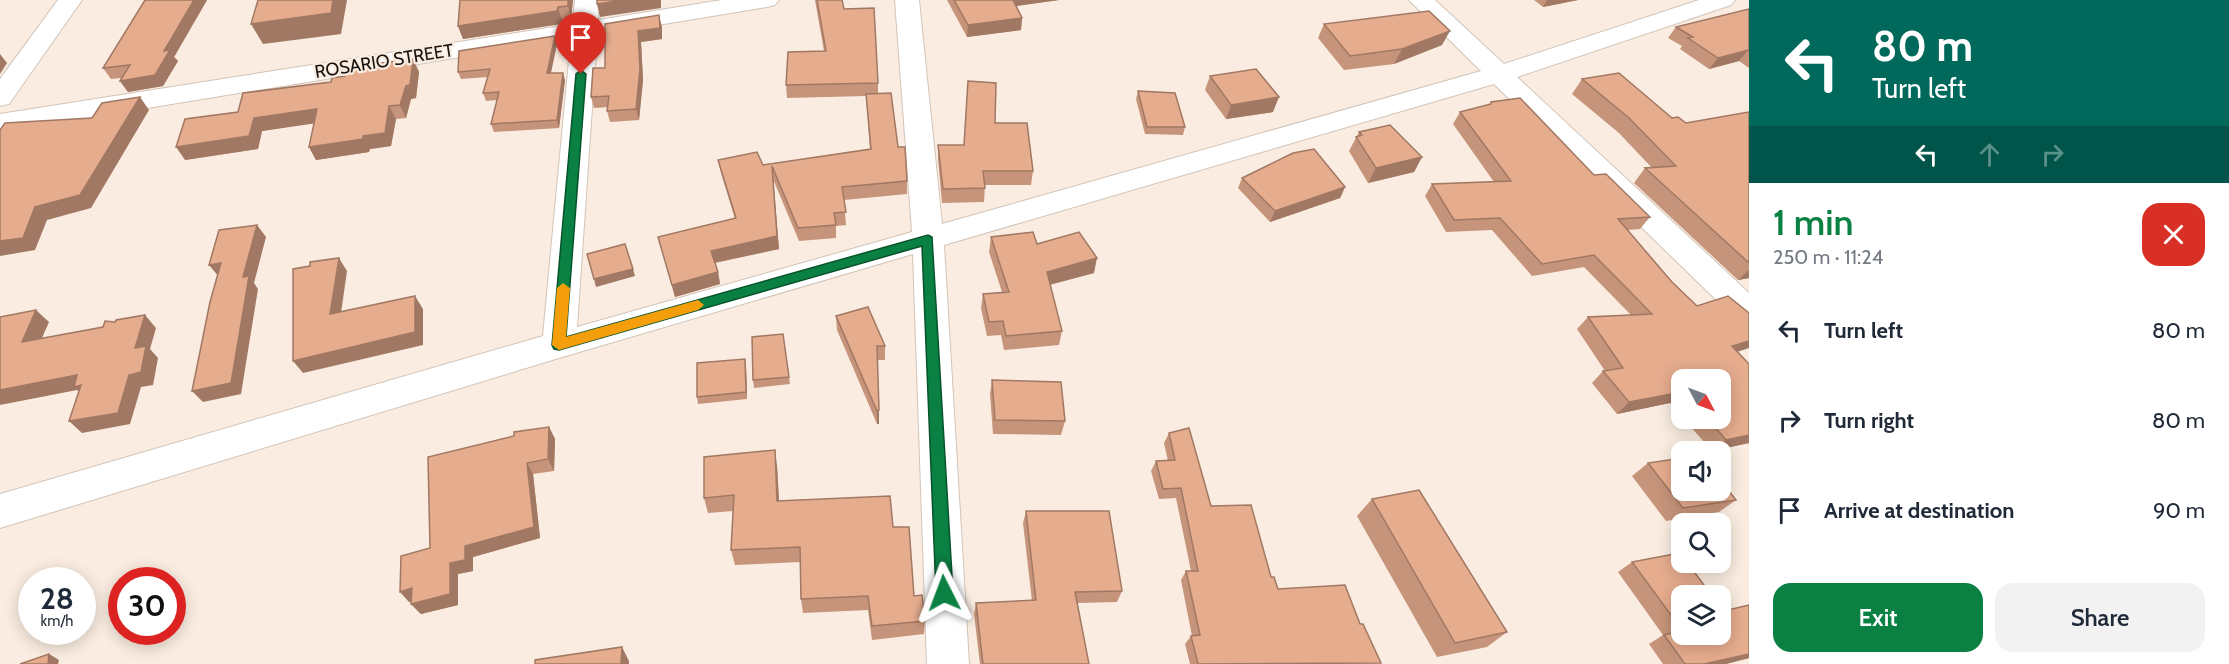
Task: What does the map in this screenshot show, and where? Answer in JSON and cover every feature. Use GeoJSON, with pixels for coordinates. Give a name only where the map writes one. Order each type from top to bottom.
{"type":"FeatureCollection","features":[{"type":"Feature","properties":{"kind":"street"},"geometry":{"type":"LineString","coordinates":[[0,98],[70,0]]}},
{"type":"Feature","properties":{"kind":"street"},"geometry":{"type":"LineString","coordinates":[[559,345],[587,0]]}},
{"type":"Feature","properties":{"kind":"street","name":"ROSARIO STREET"},"geometry":{"type":"LineString","coordinates":[[0,123],[767,0]]}},
{"type":"Feature","properties":{"kind":"street"},"geometry":{"type":"LineString","coordinates":[[907,0],[928,240],[948,664]]}},
{"type":"Feature","properties":{"kind":"street"},"geometry":{"type":"LineString","coordinates":[[1421,0],[1748,309]]}},
{"type":"Feature","properties":{"kind":"street"},"geometry":{"type":"LineString","coordinates":[[0,511],[559,345],[1500,74],[1724,0]]}},
{"type":"Feature","properties":{"kind":"building"},"geometry":{"type":"Polygon","coordinates":[[[145,0],[194,0],[164,51],[170,50],[155,75],[120,81],[130,65],[103,68],[145,0]]]}},
{"type":"Feature","properties":{"kind":"building"},"geometry":{"type":"Polygon","coordinates":[[[258,0],[333,0],[331,13],[251,24],[258,0]]]}},
{"type":"Feature","properties":{"kind":"building"},"geometry":{"type":"Polygon","coordinates":[[[460,0],[568,0],[568,6],[558,7],[557,11],[458,26],[460,0]]]}},
{"type":"Feature","properties":{"kind":"building"},"geometry":{"type":"Polygon","coordinates":[[[597,0],[625,0],[597,4],[597,0]]]}},
{"type":"Feature","properties":{"kind":"building"},"geometry":{"type":"Polygon","coordinates":[[[817,0],[842,0],[844,9],[874,8],[878,83],[786,85],[788,52],[826,51],[817,0]]]}},
{"type":"Feature","properties":{"kind":"building"},"geometry":{"type":"Polygon","coordinates":[[[954,0],[1013,0],[1022,18],[968,25],[954,0]]]}},
{"type":"Feature","properties":{"kind":"building"},"geometry":{"type":"Polygon","coordinates":[[[1749,9],[1749,51],[1718,58],[1688,38],[1693,37],[1676,27],[1749,9]]]}},
{"type":"Feature","properties":{"kind":"building"},"geometry":{"type":"Polygon","coordinates":[[[1429,11],[1450,31],[1402,49],[1350,56],[1324,24],[1429,11]]]}},
{"type":"Feature","properties":{"kind":"building"},"geometry":{"type":"Polygon","coordinates":[[[659,15],[660,28],[638,31],[640,69],[636,109],[607,111],[609,96],[591,97],[593,68],[605,68],[605,24],[659,15]]]}},
{"type":"Feature","properties":{"kind":"building"},"geometry":{"type":"Polygon","coordinates":[[[555,36],[547,73],[563,73],[557,120],[491,124],[499,92],[483,93],[490,69],[458,72],[459,51],[555,36]]]}},
{"type":"Feature","properties":{"kind":"building"},"geometry":{"type":"Polygon","coordinates":[[[413,59],[410,85],[406,86],[400,105],[389,106],[385,133],[363,136],[363,139],[309,147],[317,109],[254,118],[249,136],[176,147],[185,119],[238,112],[243,93],[331,82],[332,78],[345,76],[348,67],[413,59]]]}},
{"type":"Feature","properties":{"kind":"building"},"geometry":{"type":"Polygon","coordinates":[[[1256,69],[1279,97],[1231,105],[1210,76],[1256,69]]]}},
{"type":"Feature","properties":{"kind":"building"},"geometry":{"type":"Polygon","coordinates":[[[1619,73],[1672,118],[1678,117],[1686,123],[1749,112],[1749,263],[1645,168],[1676,166],[1629,118],[1582,79],[1619,73]]]}},
{"type":"Feature","properties":{"kind":"building"},"geometry":{"type":"Polygon","coordinates":[[[968,81],[996,83],[995,123],[1027,123],[1033,171],[983,171],[985,188],[943,189],[938,145],[964,145],[968,81]]]}},
{"type":"Feature","properties":{"kind":"building"},"geometry":{"type":"Polygon","coordinates":[[[1138,91],[1175,93],[1185,127],[1147,127],[1138,91]]]}},
{"type":"Feature","properties":{"kind":"building"},"geometry":{"type":"Polygon","coordinates":[[[891,93],[898,147],[905,147],[907,181],[842,187],[846,212],[834,213],[836,225],[798,228],[772,166],[777,236],[711,251],[718,272],[672,285],[658,237],[736,218],[718,160],[757,152],[763,165],[871,149],[866,94],[891,93]]]}},
{"type":"Feature","properties":{"kind":"building"},"geometry":{"type":"Polygon","coordinates":[[[140,97],[80,195],[35,207],[23,238],[0,241],[0,130],[5,123],[92,118],[102,103],[140,97]]]}},
{"type":"Feature","properties":{"kind":"building"},"geometry":{"type":"Polygon","coordinates":[[[1520,98],[1594,175],[1606,174],[1650,217],[1618,219],[1672,282],[1697,306],[1728,296],[1749,313],[1749,341],[1732,346],[1749,364],[1749,435],[1726,440],[1716,429],[1731,429],[1731,369],[1671,369],[1671,394],[1629,402],[1603,371],[1623,368],[1588,317],[1652,314],[1594,255],[1542,264],[1500,218],[1454,220],[1432,184],[1511,181],[1460,112],[1491,104],[1491,102],[1520,98]]]}},
{"type":"Feature","properties":{"kind":"building"},"geometry":{"type":"Polygon","coordinates":[[[1390,125],[1422,157],[1376,168],[1356,137],[1362,135],[1359,132],[1390,125]]]}},
{"type":"Feature","properties":{"kind":"building"},"geometry":{"type":"Polygon","coordinates":[[[1314,149],[1345,187],[1275,211],[1242,178],[1293,153],[1314,149]]]}},
{"type":"Feature","properties":{"kind":"building"},"geometry":{"type":"Polygon","coordinates":[[[257,225],[243,277],[249,276],[231,383],[192,391],[210,302],[221,263],[209,265],[219,230],[257,225]]]}},
{"type":"Feature","properties":{"kind":"building"},"geometry":{"type":"Polygon","coordinates":[[[1033,232],[1037,244],[1079,232],[1097,258],[1047,272],[1062,331],[1006,336],[1003,321],[989,322],[983,294],[1009,292],[991,237],[1033,232]]]}},
{"type":"Feature","properties":{"kind":"building"},"geometry":{"type":"Polygon","coordinates":[[[625,244],[633,269],[594,279],[587,254],[625,244]]]}},
{"type":"Feature","properties":{"kind":"building"},"geometry":{"type":"Polygon","coordinates":[[[339,258],[330,314],[415,296],[415,332],[293,361],[293,269],[310,266],[310,262],[339,258]]]}},
{"type":"Feature","properties":{"kind":"building"},"geometry":{"type":"Polygon","coordinates":[[[868,307],[885,346],[877,346],[879,410],[877,411],[836,316],[868,307]]]}},
{"type":"Feature","properties":{"kind":"building"},"geometry":{"type":"Polygon","coordinates":[[[36,310],[22,342],[103,327],[105,321],[115,322],[145,315],[135,348],[146,346],[141,372],[129,375],[118,413],[69,421],[81,385],[74,387],[77,375],[0,390],[0,317],[36,310]]]}},
{"type":"Feature","properties":{"kind":"building"},"geometry":{"type":"Polygon","coordinates":[[[783,334],[789,377],[753,380],[752,337],[783,334]]]}},
{"type":"Feature","properties":{"kind":"building"},"geometry":{"type":"Polygon","coordinates":[[[745,359],[746,392],[697,397],[697,363],[745,359]]]}},
{"type":"Feature","properties":{"kind":"building"},"geometry":{"type":"Polygon","coordinates":[[[992,380],[1061,382],[1065,421],[995,420],[992,380]]]}},
{"type":"Feature","properties":{"kind":"building"},"geometry":{"type":"Polygon","coordinates":[[[549,427],[548,459],[527,463],[534,527],[465,546],[465,560],[450,563],[450,594],[411,604],[412,588],[400,592],[401,556],[430,548],[428,457],[514,436],[514,432],[549,427]]]}},
{"type":"Feature","properties":{"kind":"building"},"geometry":{"type":"Polygon","coordinates":[[[1189,428],[1211,506],[1251,505],[1271,577],[1274,577],[1278,589],[1345,585],[1360,624],[1363,624],[1381,663],[1198,664],[1191,636],[1200,635],[1186,571],[1198,571],[1181,488],[1163,489],[1156,461],[1175,460],[1169,433],[1189,428]]]}},
{"type":"Feature","properties":{"kind":"building"},"geometry":{"type":"Polygon","coordinates":[[[775,450],[777,501],[890,496],[893,527],[909,527],[914,596],[922,595],[925,621],[872,626],[868,596],[801,599],[800,547],[731,550],[734,495],[704,498],[704,457],[775,450]]]}},
{"type":"Feature","properties":{"kind":"building"},"geometry":{"type":"Polygon","coordinates":[[[1671,460],[1671,493],[1648,463],[1671,460]]]}},
{"type":"Feature","properties":{"kind":"building"},"geometry":{"type":"Polygon","coordinates":[[[1419,490],[1507,632],[1455,643],[1372,499],[1419,490]]]}},
{"type":"Feature","properties":{"kind":"building"},"geometry":{"type":"Polygon","coordinates":[[[1678,501],[1729,501],[1683,508],[1678,501]]]}},
{"type":"Feature","properties":{"kind":"building"},"geometry":{"type":"Polygon","coordinates":[[[1026,511],[1109,511],[1122,591],[1075,592],[1089,664],[983,664],[976,603],[1036,600],[1026,511]]]}},
{"type":"Feature","properties":{"kind":"building"},"geometry":{"type":"Polygon","coordinates":[[[1671,555],[1671,573],[1695,573],[1704,585],[1671,585],[1671,615],[1632,562],[1671,555]]]}},
{"type":"Feature","properties":{"kind":"building"},"geometry":{"type":"Polygon","coordinates":[[[1749,605],[1749,654],[1704,664],[1685,664],[1671,645],[1731,645],[1731,609],[1749,605]]]}},
{"type":"Feature","properties":{"kind":"building"},"geometry":{"type":"Polygon","coordinates":[[[1671,633],[1671,645],[1664,635],[1671,633]]]}},
{"type":"Feature","properties":{"kind":"building"},"geometry":{"type":"Polygon","coordinates":[[[622,647],[621,664],[535,664],[535,660],[622,647]]]}},
{"type":"Feature","properties":{"kind":"building"},"geometry":{"type":"Polygon","coordinates":[[[49,654],[48,664],[20,664],[49,654]]]}},
{"type":"Feature","properties":{"kind":"slow traffic"},"geometry":{"type":"LineString","coordinates":[[563,288],[559,345],[698,305]]}},
{"type":"Feature","properties":{"kind":"route"},"geometry":{"type":"LineString","coordinates":[[581,74],[559,345],[928,240],[944,593]]}}]}
